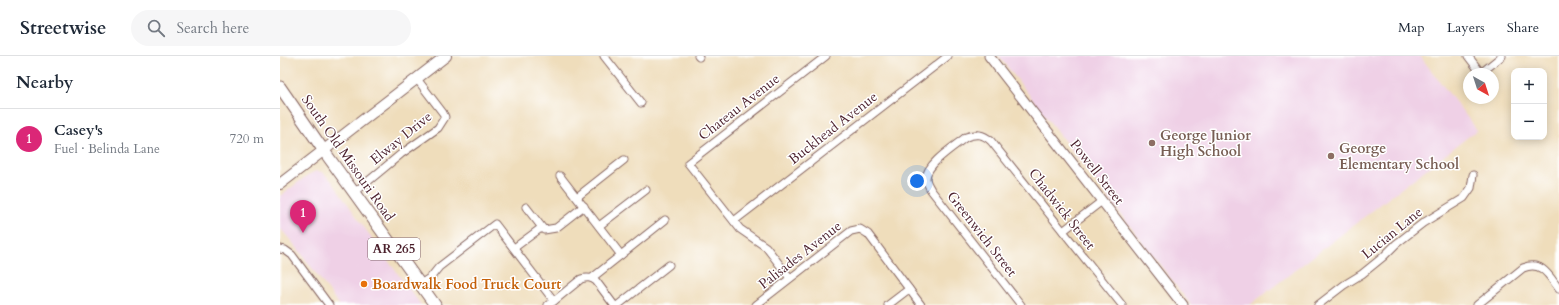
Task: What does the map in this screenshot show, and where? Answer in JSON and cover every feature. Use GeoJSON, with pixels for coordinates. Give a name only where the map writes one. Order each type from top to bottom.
{"type":"FeatureCollection","features":[{"type":"Feature","properties":{"kind":"main road"},"geometry":{"type":"LineString","coordinates":[[280,184],[446,56]]}},
{"type":"Feature","properties":{"kind":"main road","name":"South Old Missouri Road"},"geometry":{"type":"LineString","coordinates":[[280,86],[324,151],[434,305]]}},
{"type":"Feature","properties":{"kind":"street"},"geometry":{"type":"LineString","coordinates":[[604,56],[641,103]]}},
{"type":"Feature","properties":{"kind":"street","name":"Chateau Avenue"},"geometry":{"type":"LineString","coordinates":[[734,222],[688,163],[826,56]]}},
{"type":"Feature","properties":{"kind":"street","name":"Buckhead Avenue"},"geometry":{"type":"LineString","coordinates":[[734,222],[948,56]]}},
{"type":"Feature","properties":{"kind":"street","name":"Powell Street"},"geometry":{"type":"LineString","coordinates":[[989,56],[1183,305]]}},
{"type":"Feature","properties":{"kind":"street"},"geometry":{"type":"LineString","coordinates":[[1468,56],[1481,73],[1502,56]]}},
{"type":"Feature","properties":{"kind":"street","name":"Elway Drive"},"geometry":{"type":"LineString","coordinates":[[354,193],[401,154],[438,128],[443,122],[445,117],[443,113],[417,79]]}},
{"type":"Feature","properties":{"kind":"street","name":"Greenwich Street"},"geometry":{"type":"LineString","coordinates":[[979,134],[973,134],[966,137],[933,163],[928,170],[926,177],[931,190],[1021,305]]}},
{"type":"Feature","properties":{"kind":"street","name":"Chadwick Street"},"geometry":{"type":"LineString","coordinates":[[979,134],[991,140],[1122,305]]}},
{"type":"Feature","properties":{"kind":"street"},"geometry":{"type":"LineString","coordinates":[[577,197],[624,160]]}},
{"type":"Feature","properties":{"kind":"street","name":"Lucian Lane"},"geometry":{"type":"LineString","coordinates":[[1318,305],[1344,285],[1368,270],[1384,257],[1396,244],[1423,223],[1464,198],[1471,188],[1473,174]]}},
{"type":"Feature","properties":{"kind":"street"},"geometry":{"type":"LineString","coordinates":[[560,176],[621,255]]}},
{"type":"Feature","properties":{"kind":"street"},"geometry":{"type":"LineString","coordinates":[[599,226],[646,190]]}},
{"type":"Feature","properties":{"kind":"street"},"geometry":{"type":"LineString","coordinates":[[1063,231],[1102,201]]}},
{"type":"Feature","properties":{"kind":"street"},"geometry":{"type":"LineString","coordinates":[[526,206],[544,230],[556,228],[584,206]]}},
{"type":"Feature","properties":{"kind":"street"},"geometry":{"type":"LineString","coordinates":[[592,278],[664,220]]}},
{"type":"Feature","properties":{"kind":"street"},"geometry":{"type":"LineString","coordinates":[[734,222],[740,229],[766,247],[790,278]]}},
{"type":"Feature","properties":{"kind":"street"},"geometry":{"type":"LineString","coordinates":[[420,285],[431,277],[439,267],[495,224],[514,248],[551,303],[582,279],[587,277],[592,278],[614,305]]}},
{"type":"Feature","properties":{"kind":"street"},"geometry":{"type":"LineString","coordinates":[[514,248],[541,228]]}},
{"type":"Feature","properties":{"kind":"street","name":"Palisades Avenue"},"geometry":{"type":"LineString","coordinates":[[756,305],[851,231],[860,229],[868,234],[909,289]]}},
{"type":"Feature","properties":{"kind":"street"},"geometry":{"type":"LineString","coordinates":[[280,249],[292,256],[329,305]]}},
{"type":"Feature","properties":{"kind":"street"},"geometry":{"type":"LineString","coordinates":[[618,305],[669,265]]}},
{"type":"Feature","properties":{"kind":"street"},"geometry":{"type":"LineString","coordinates":[[1477,305],[1523,268],[1529,266],[1536,266],[1547,274],[1559,289]]}},
{"type":"Feature","properties":{"kind":"street"},"geometry":{"type":"LineString","coordinates":[[888,305],[909,289],[921,305]]}},
{"type":"Feature","properties":{"kind":"shaded area"},"geometry":{"type":"Polygon","coordinates":[[[999,56],[1420,56],[1477,130],[1250,305],[1191,305],[999,56]]]}},
{"type":"Feature","properties":{"kind":"shaded area"},"geometry":{"type":"Polygon","coordinates":[[[316,171],[322,172],[331,180],[421,305],[339,305],[298,249],[280,228],[280,196],[308,175],[316,171]]]}},
{"type":"Feature","properties":{"kind":"place","name":"George Junior High School"},"geometry":{"type":"Point","coordinates":[1152,143]}},
{"type":"Feature","properties":{"kind":"place","name":"George Elementary School"},"geometry":{"type":"Point","coordinates":[1331,156]}},
{"type":"Feature","properties":{"kind":"place","name":"Casey's"},"geometry":{"type":"Point","coordinates":[303,233]}},
{"type":"Feature","properties":{"kind":"place","name":"Boardwalk Food Truck Court"},"geometry":{"type":"Point","coordinates":[364,284]}}]}
